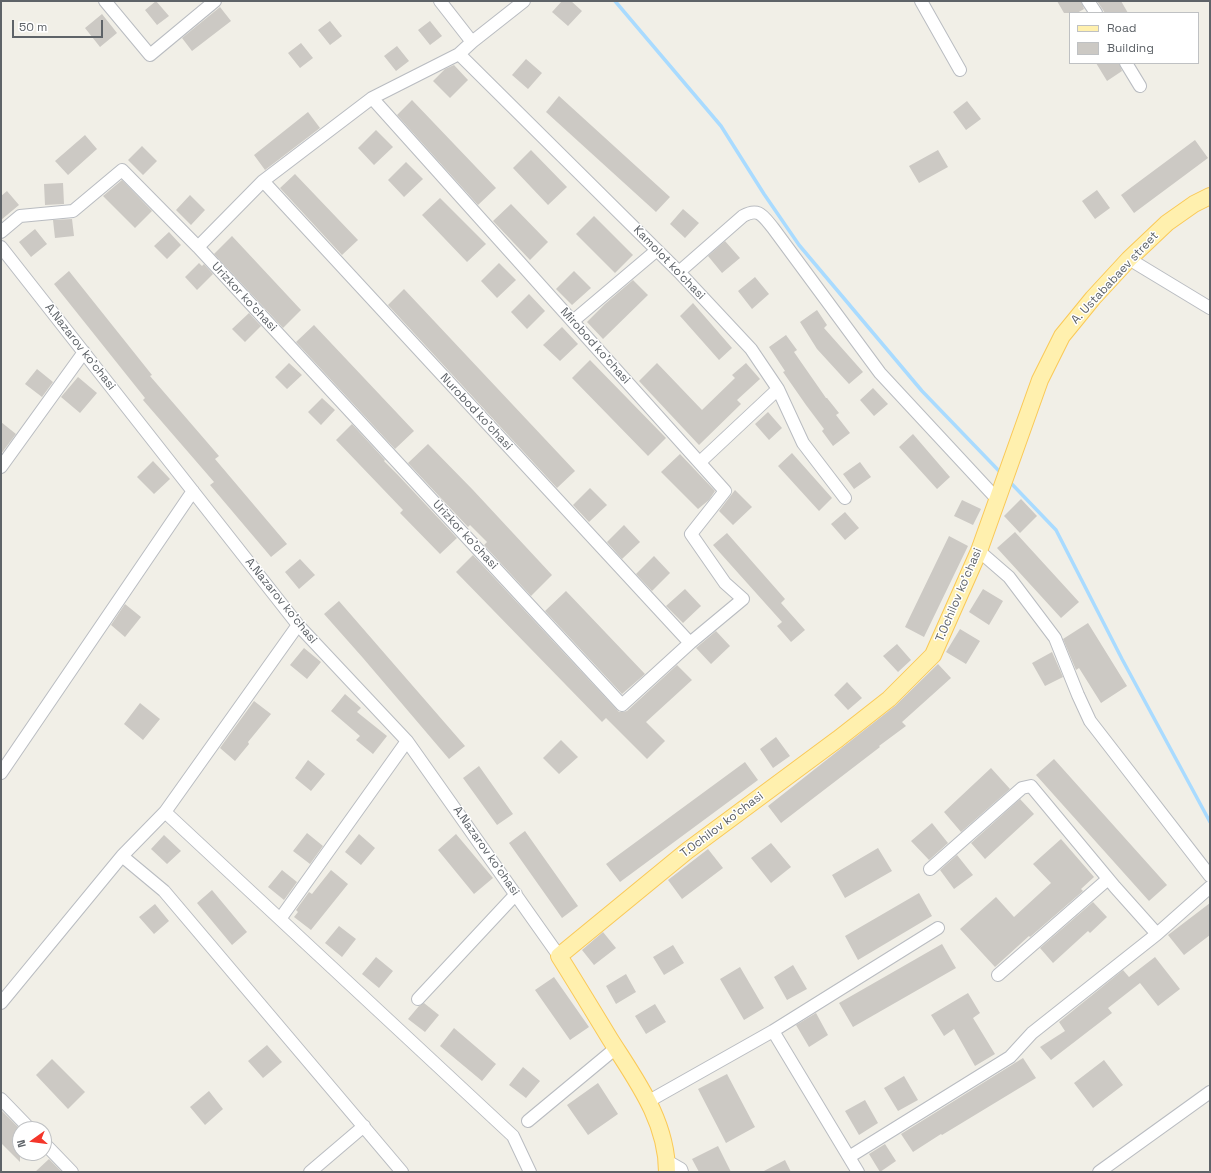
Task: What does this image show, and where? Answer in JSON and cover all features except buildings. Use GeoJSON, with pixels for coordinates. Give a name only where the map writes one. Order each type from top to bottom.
{"type":"FeatureCollection","features":[{"type":"Feature","properties":{"kind":"main road","name":"A. Ustababaev street"},"geometry":{"type":"LineString","coordinates":[[1000,492],[1040,380],[1062,336],[1093,298],[1129,259],[1167,223],[1194,204],[1210,196]]}},
{"type":"Feature","properties":{"kind":"main road","name":"T.Ochilov ko'chasi"},"geometry":{"type":"LineString","coordinates":[[559,956],[687,851],[838,739],[889,699],[933,655],[978,551],[1000,492]]}},
{"type":"Feature","properties":{"kind":"main road"},"geometry":{"type":"LineString","coordinates":[[559,956],[649,1101],[661,1132],[667,1166]]}},
{"type":"Feature","properties":{"kind":"street"},"geometry":{"type":"LineString","coordinates":[[105,1],[150,55],[215,1]]}},
{"type":"Feature","properties":{"kind":"street"},"geometry":{"type":"LineString","coordinates":[[440,1],[472,42]]}},
{"type":"Feature","properties":{"kind":"street"},"geometry":{"type":"LineString","coordinates":[[1,232],[20,216],[73,211],[122,170],[198,248],[263,181],[372,98],[459,54],[524,1]]}},
{"type":"Feature","properties":{"kind":"street"},"geometry":{"type":"LineString","coordinates":[[921,1],[960,70]]}},
{"type":"Feature","properties":{"kind":"street"},"geometry":{"type":"LineString","coordinates":[[1088,1],[1095,12]]}},
{"type":"Feature","properties":{"kind":"street","name":"Kamolot ko'chasi"},"geometry":{"type":"LineString","coordinates":[[459,54],[679,272],[751,349],[778,390],[803,443],[845,498]]}},
{"type":"Feature","properties":{"kind":"street"},"geometry":{"type":"LineString","coordinates":[[1127,64],[1140,86]]}},
{"type":"Feature","properties":{"kind":"street","name":"Mirobod ko'chasi"},"geometry":{"type":"LineString","coordinates":[[372,98],[725,491],[690,534],[725,583],[743,599]]}},
{"type":"Feature","properties":{"kind":"street","name":"Nurobod ko'chasi"},"geometry":{"type":"LineString","coordinates":[[263,181],[690,643]]}},
{"type":"Feature","properties":{"kind":"street"},"geometry":{"type":"LineString","coordinates":[[679,272],[743,216],[751,212],[761,214],[773,228],[880,373],[1000,492]]}},
{"type":"Feature","properties":{"kind":"street","name":"A.Nazarov ko'chasi"},"geometry":{"type":"LineString","coordinates":[[1,247],[298,625],[408,741],[559,956]]}},
{"type":"Feature","properties":{"kind":"street","name":"Urizkor ko'chasi"},"geometry":{"type":"LineString","coordinates":[[198,248],[622,704],[690,643],[743,599]]}},
{"type":"Feature","properties":{"kind":"street"},"geometry":{"type":"LineString","coordinates":[[573,321],[657,250]]}},
{"type":"Feature","properties":{"kind":"street"},"geometry":{"type":"LineString","coordinates":[[1129,259],[1210,308]]}},
{"type":"Feature","properties":{"kind":"street"},"geometry":{"type":"LineString","coordinates":[[1,467],[84,352]]}},
{"type":"Feature","properties":{"kind":"street"},"geometry":{"type":"LineString","coordinates":[[700,462],[778,390]]}},
{"type":"Feature","properties":{"kind":"street"},"geometry":{"type":"LineString","coordinates":[[1,773],[193,491]]}},
{"type":"Feature","properties":{"kind":"street"},"geometry":{"type":"LineString","coordinates":[[978,551],[1009,577],[1055,638],[1078,696],[1090,721],[1210,876]]}},
{"type":"Feature","properties":{"kind":"street"},"geometry":{"type":"LineString","coordinates":[[1,1003],[122,856],[165,812],[298,625]]}},
{"type":"Feature","properties":{"kind":"street"},"geometry":{"type":"LineString","coordinates":[[280,919],[408,741]]}},
{"type":"Feature","properties":{"kind":"street"},"geometry":{"type":"LineString","coordinates":[[930,869],[1022,788],[1031,786],[1156,934]]}},
{"type":"Feature","properties":{"kind":"street"},"geometry":{"type":"LineString","coordinates":[[165,812],[513,1136],[530,1172]]}},
{"type":"Feature","properties":{"kind":"street"},"geometry":{"type":"LineString","coordinates":[[122,856],[164,891],[402,1172]]}},
{"type":"Feature","properties":{"kind":"street"},"geometry":{"type":"LineString","coordinates":[[998,975],[1108,879]]}},
{"type":"Feature","properties":{"kind":"street"},"geometry":{"type":"LineString","coordinates":[[849,1157],[1010,1057],[1032,1033],[1156,934],[1210,887]]}},
{"type":"Feature","properties":{"kind":"street"},"geometry":{"type":"LineString","coordinates":[[418,999],[516,894]]}},
{"type":"Feature","properties":{"kind":"street"},"geometry":{"type":"LineString","coordinates":[[649,1101],[773,1031],[938,928]]}},
{"type":"Feature","properties":{"kind":"street"},"geometry":{"type":"LineString","coordinates":[[773,1031],[858,1172]]}},
{"type":"Feature","properties":{"kind":"street"},"geometry":{"type":"LineString","coordinates":[[528,1121],[616,1048]]}},
{"type":"Feature","properties":{"kind":"street"},"geometry":{"type":"LineString","coordinates":[[1099,1172],[1210,1092]]}},
{"type":"Feature","properties":{"kind":"street"},"geometry":{"type":"LineString","coordinates":[[1,1099],[22,1121]]}},
{"type":"Feature","properties":{"kind":"street"},"geometry":{"type":"LineString","coordinates":[[310,1172],[364,1126]]}},
{"type":"Feature","properties":{"kind":"street"},"geometry":{"type":"LineString","coordinates":[[52,1151],[72,1172]]}},
{"type":"Feature","properties":{"kind":"street"},"geometry":{"type":"LineString","coordinates":[[667,1166],[681,1169],[682,1172]]}},
{"type":"Feature","properties":{"kind":"waterway"},"geometry":{"type":"LineString","coordinates":[[615,1],[721,126],[764,194],[799,245],[922,391],[1001,473]]}},
{"type":"Feature","properties":{"kind":"waterway"},"geometry":{"type":"LineString","coordinates":[[1008,480],[1056,530],[1122,659],[1210,822]]}}]}
